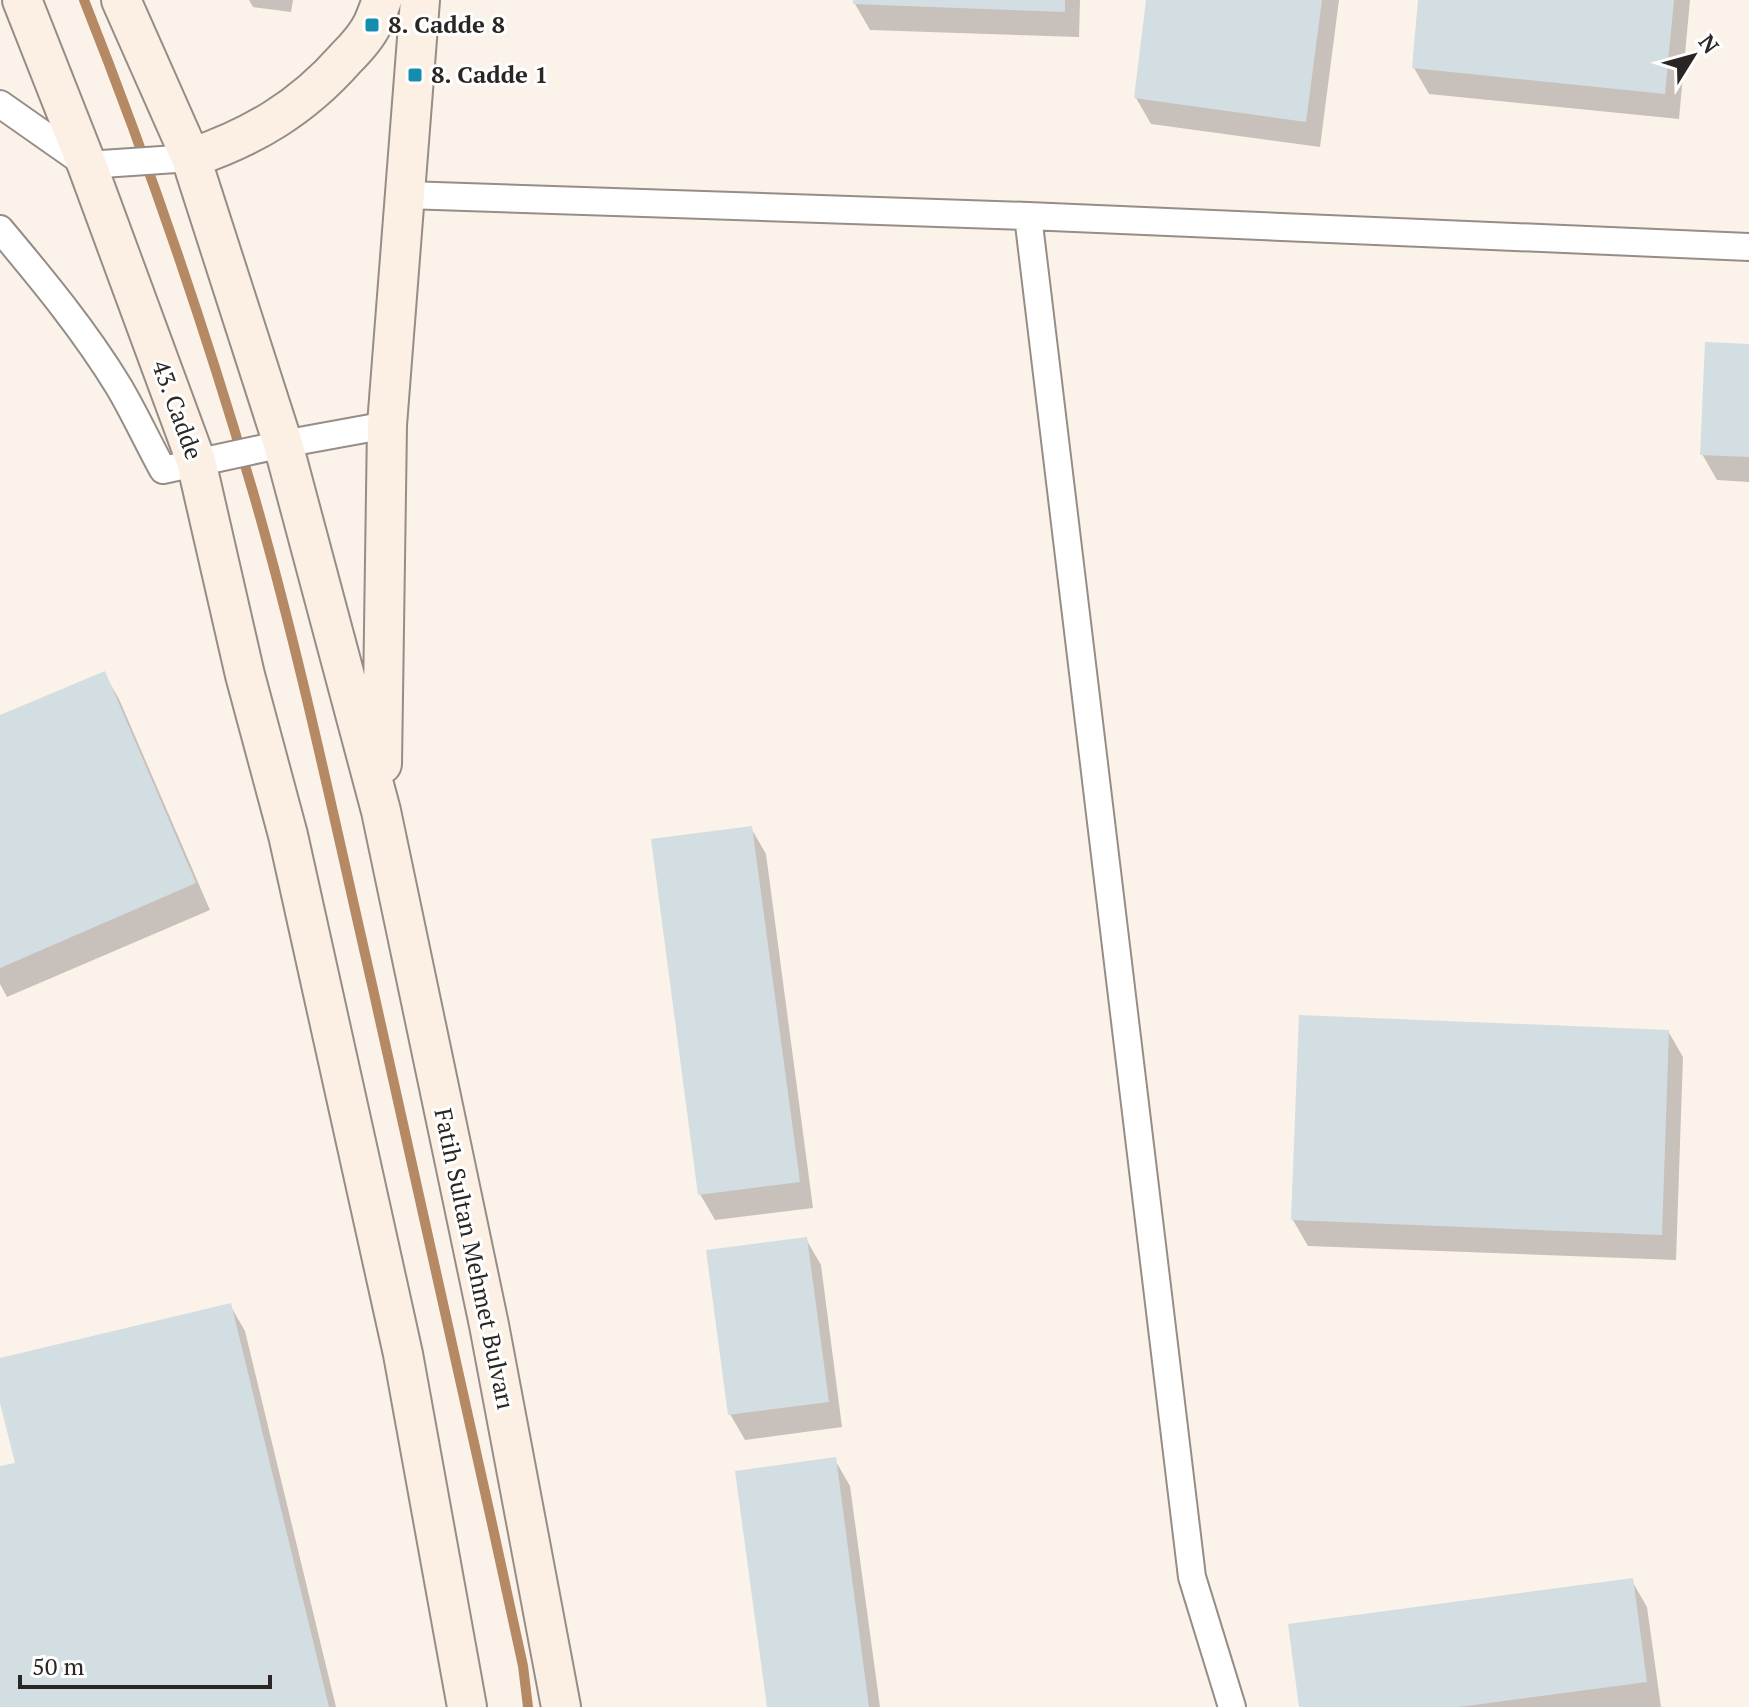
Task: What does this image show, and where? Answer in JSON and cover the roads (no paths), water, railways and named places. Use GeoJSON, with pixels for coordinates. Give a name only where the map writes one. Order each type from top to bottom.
{"type":"FeatureCollection","features":[{"type":"Feature","properties":{"kind":"main road","name":"43. Cadde"},"geometry":{"type":"LineString","coordinates":[[22,0],[87,165],[245,675],[288,835],[403,1354],[467,1707]]}},
{"type":"Feature","properties":{"kind":"main road"},"geometry":{"type":"LineString","coordinates":[[121,0],[191,158],[283,444],[381,811]]}},
{"type":"Feature","properties":{"kind":"main road"},"geometry":{"type":"LineString","coordinates":[[191,158],[254,133],[311,94],[354,50],[372,25],[382,0]]}},
{"type":"Feature","properties":{"kind":"main road"},"geometry":{"type":"LineString","coordinates":[[381,811],[387,425],[420,0]]}},
{"type":"Feature","properties":{"kind":"main road","name":"Fatih Sultan Mehmet Bulvarı"},"geometry":{"type":"LineString","coordinates":[[381,811],[489,1325],[561,1707]]}},
{"type":"Feature","properties":{"kind":"street"},"geometry":{"type":"LineString","coordinates":[[0,104],[87,165],[191,158]]}},
{"type":"Feature","properties":{"kind":"street"},"geometry":{"type":"LineString","coordinates":[[406,195],[1028,216],[1749,247]]}},
{"type":"Feature","properties":{"kind":"street"},"geometry":{"type":"LineString","coordinates":[[1028,216],[1192,1577],[1232,1707]]}},
{"type":"Feature","properties":{"kind":"street"},"geometry":{"type":"LineString","coordinates":[[0,229],[36,272],[180,466],[387,425]]}},
{"type":"Feature","properties":{"kind":"waterway"},"geometry":{"type":"LineString","coordinates":[[84,0],[131,121],[195,305],[253,492],[286,615],[449,1327],[523,1666],[528,1707]]}},
{"type":"Feature","properties":{"kind":"place","name":"8. Cadde 8"},"geometry":{"type":"Point","coordinates":[372,25]}},
{"type":"Feature","properties":{"kind":"place","name":"8. Cadde 1"},"geometry":{"type":"Point","coordinates":[415,75]}}]}
